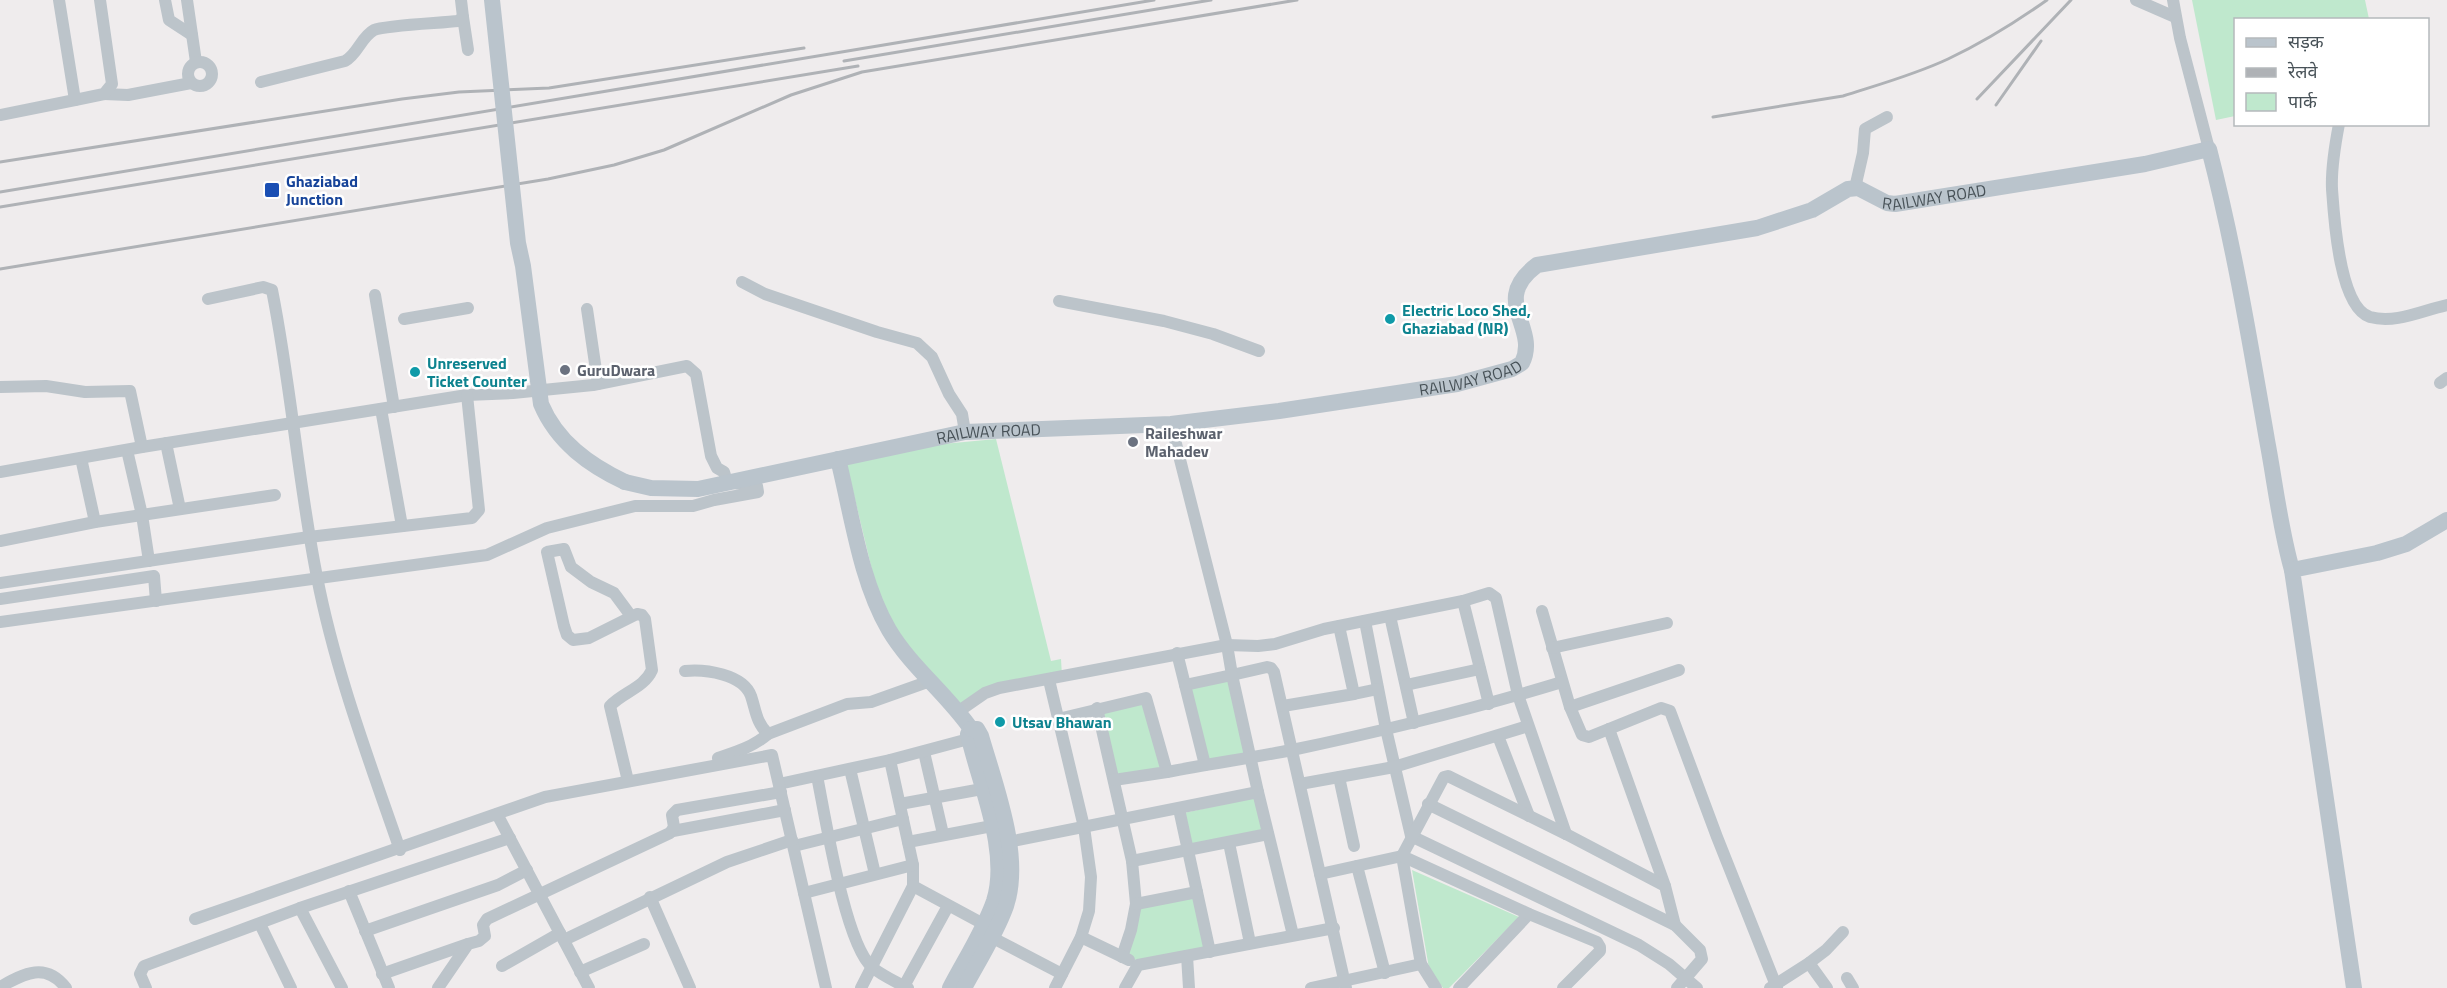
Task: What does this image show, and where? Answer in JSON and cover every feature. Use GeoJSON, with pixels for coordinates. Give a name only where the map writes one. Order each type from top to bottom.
{"type":"FeatureCollection","features":[{"type":"Feature","properties":{"kind":"street"},"geometry":{"type":"LineString","coordinates":[[59,0],[75,100]]}},
{"type":"Feature","properties":{"kind":"street"},"geometry":{"type":"LineString","coordinates":[[100,0],[112,78],[112,84],[104,94]]}},
{"type":"Feature","properties":{"kind":"street"},"geometry":{"type":"LineString","coordinates":[[165,0],[170,20],[192,35]]}},
{"type":"Feature","properties":{"kind":"street"},"geometry":{"type":"LineString","coordinates":[[187,0],[196,62]]}},
{"type":"Feature","properties":{"kind":"street"},"geometry":{"type":"LineString","coordinates":[[461,0],[468,50]]}},
{"type":"Feature","properties":{"kind":"street","name":"RAILWAY ROAD"},"geometry":{"type":"LineString","coordinates":[[492,0],[518,243],[523,266],[539,396],[547,417],[556,431],[582,457],[600,470],[625,482],[651,488],[698,489],[965,432],[1171,424],[1397,395],[1457,384],[1512,369],[1522,363],[1528,346],[1519,322],[1516,298],[1518,284],[1525,274],[1537,265],[1757,228],[1812,210],[1848,189],[1855,188],[1887,204],[1895,204],[2145,164],[2209,149]]}},
{"type":"Feature","properties":{"kind":"street"},"geometry":{"type":"LineString","coordinates":[[2136,0],[2175,17]]}},
{"type":"Feature","properties":{"kind":"street"},"geometry":{"type":"LineString","coordinates":[[2173,0],[2175,17],[2224,208],[2232,255],[2246,309],[2292,570],[2354,988]]}},
{"type":"Feature","properties":{"kind":"street"},"geometry":{"type":"LineString","coordinates":[[261,82],[345,61],[351,58],[366,38],[377,29],[458,21],[463,17]]}},
{"type":"Feature","properties":{"kind":"street"},"geometry":{"type":"LineString","coordinates":[[0,115],[104,94],[128,95],[191,83],[202,87],[215,82],[208,64],[196,62],[188,68],[187,77],[191,83]]}},
{"type":"Feature","properties":{"kind":"street"},"geometry":{"type":"LineString","coordinates":[[1855,188],[1863,153],[1864,129],[1887,117]]}},
{"type":"Feature","properties":{"kind":"street"},"geometry":{"type":"LineString","coordinates":[[2339,126],[2332,188],[2340,262],[2350,294],[2360,311],[2371,317],[2396,318],[2447,305]]}},
{"type":"Feature","properties":{"kind":"street"},"geometry":{"type":"LineString","coordinates":[[742,282],[765,294],[877,332],[917,343],[933,357],[949,394],[962,414],[965,432]]}},
{"type":"Feature","properties":{"kind":"street"},"geometry":{"type":"LineString","coordinates":[[208,299],[262,287],[272,290],[317,578],[339,671],[400,850]]}},
{"type":"Feature","properties":{"kind":"street"},"geometry":{"type":"LineString","coordinates":[[375,295],[394,407]]}},
{"type":"Feature","properties":{"kind":"street"},"geometry":{"type":"LineString","coordinates":[[1059,301],[1164,321],[1213,334],[1258,351]]}},
{"type":"Feature","properties":{"kind":"street"},"geometry":{"type":"LineString","coordinates":[[587,309],[598,384]]}},
{"type":"Feature","properties":{"kind":"street"},"geometry":{"type":"LineString","coordinates":[[403,322],[463,312]]}},
{"type":"Feature","properties":{"kind":"street"},"geometry":{"type":"LineString","coordinates":[[0,472],[467,395],[554,390],[598,384],[680,367],[691,368],[696,374],[711,456],[717,468],[724,472],[723,483],[757,486],[758,492],[693,506],[634,506],[547,528],[486,555],[0,622]]}},
{"type":"Feature","properties":{"kind":"street"},"geometry":{"type":"LineString","coordinates":[[0,387],[46,386],[85,392],[130,391],[142,447]]}},
{"type":"Feature","properties":{"kind":"street"},"geometry":{"type":"LineString","coordinates":[[0,583],[309,537],[472,518],[479,510],[467,395]]}},
{"type":"Feature","properties":{"kind":"street"},"geometry":{"type":"LineString","coordinates":[[381,409],[402,526]]}},
{"type":"Feature","properties":{"kind":"street"},"geometry":{"type":"LineString","coordinates":[[1171,424],[1227,645],[1258,792],[1293,935]]}},
{"type":"Feature","properties":{"kind":"street"},"geometry":{"type":"LineString","coordinates":[[166,443],[180,509]]}},
{"type":"Feature","properties":{"kind":"street"},"geometry":{"type":"LineString","coordinates":[[127,450],[154,576],[156,601]]}},
{"type":"Feature","properties":{"kind":"street"},"geometry":{"type":"LineString","coordinates":[[81,458],[95,522]]}},
{"type":"Feature","properties":{"kind":"street"},"geometry":{"type":"LineString","coordinates":[[838,459],[873,592],[890,630],[930,681],[959,711],[975,734],[1003,843],[1011,884],[1005,906],[950,988]]}},
{"type":"Feature","properties":{"kind":"street"},"geometry":{"type":"LineString","coordinates":[[0,541],[95,522],[275,495]]}},
{"type":"Feature","properties":{"kind":"street"},"geometry":{"type":"LineString","coordinates":[[2292,570],[2377,553],[2406,544],[2447,520]]}},
{"type":"Feature","properties":{"kind":"street"},"geometry":{"type":"LineString","coordinates":[[627,781],[610,706],[643,682],[652,670],[645,619],[642,615],[637,614],[580,641],[573,640],[567,635],[547,552],[564,549],[571,567],[591,582],[614,593],[631,616]]}},
{"type":"Feature","properties":{"kind":"street"},"geometry":{"type":"LineString","coordinates":[[0,599],[154,576]]}},
{"type":"Feature","properties":{"kind":"street"},"geometry":{"type":"LineString","coordinates":[[959,711],[985,693],[999,688],[1227,645],[1275,644],[1339,626],[1463,601],[1489,593],[1496,598],[1518,695],[1566,834]]}},
{"type":"Feature","properties":{"kind":"street"},"geometry":{"type":"LineString","coordinates":[[1463,601],[1489,704]]}},
{"type":"Feature","properties":{"kind":"street"},"geometry":{"type":"LineString","coordinates":[[1542,611],[1570,706],[1580,731],[1585,737],[1661,708],[1670,711],[1774,987],[1826,950],[1843,932]]}},
{"type":"Feature","properties":{"kind":"street"},"geometry":{"type":"LineString","coordinates":[[1390,616],[1414,723]]}},
{"type":"Feature","properties":{"kind":"street"},"geometry":{"type":"LineString","coordinates":[[1365,621],[1394,767],[1411,836]]}},
{"type":"Feature","properties":{"kind":"street"},"geometry":{"type":"LineString","coordinates":[[1552,648],[1667,623]]}},
{"type":"Feature","properties":{"kind":"street"},"geometry":{"type":"LineString","coordinates":[[1339,626],[1354,694]]}},
{"type":"Feature","properties":{"kind":"street"},"geometry":{"type":"LineString","coordinates":[[1177,654],[1205,765]]}},
{"type":"Feature","properties":{"kind":"street"},"geometry":{"type":"LineString","coordinates":[[1185,685],[1271,668],[1283,706],[1346,985]]}},
{"type":"Feature","properties":{"kind":"street"},"geometry":{"type":"LineString","coordinates":[[685,671],[700,669],[739,682],[750,694],[759,725],[768,734]]}},
{"type":"Feature","properties":{"kind":"street"},"geometry":{"type":"LineString","coordinates":[[1406,685],[1480,669]]}},
{"type":"Feature","properties":{"kind":"street"},"geometry":{"type":"LineString","coordinates":[[1570,706],[1679,670]]}},
{"type":"Feature","properties":{"kind":"street"},"geometry":{"type":"LineString","coordinates":[[1049,680],[1084,828],[1091,877],[1089,911],[1081,937],[1054,988]]}},
{"type":"Feature","properties":{"kind":"street"},"geometry":{"type":"LineString","coordinates":[[647,777],[745,749],[758,743],[768,734],[847,704],[871,702],[930,681]]}},
{"type":"Feature","properties":{"kind":"street"},"geometry":{"type":"LineString","coordinates":[[1114,780],[1293,750],[1414,723],[1562,682]]}},
{"type":"Feature","properties":{"kind":"street"},"geometry":{"type":"LineString","coordinates":[[1283,706],[1378,689]]}},
{"type":"Feature","properties":{"kind":"street"},"geometry":{"type":"LineString","coordinates":[[1058,719],[1146,698],[1167,772]]}},
{"type":"Feature","properties":{"kind":"street"},"geometry":{"type":"LineString","coordinates":[[1097,708],[1132,861],[1136,904],[1131,930],[1122,957]]}},
{"type":"Feature","properties":{"kind":"street"},"geometry":{"type":"LineString","coordinates":[[1300,784],[1394,767],[1528,726]]}},
{"type":"Feature","properties":{"kind":"street"},"geometry":{"type":"LineString","coordinates":[[1609,729],[1665,886],[1675,924]]}},
{"type":"Feature","properties":{"kind":"street"},"geometry":{"type":"LineString","coordinates":[[673,831],[672,815],[676,810],[780,788],[817,776],[924,752],[975,734]]}},
{"type":"Feature","properties":{"kind":"street"},"geometry":{"type":"LineString","coordinates":[[975,734],[982,789],[992,826],[1003,843]]}},
{"type":"Feature","properties":{"kind":"street"},"geometry":{"type":"LineString","coordinates":[[1498,736],[1528,816]]}},
{"type":"Feature","properties":{"kind":"street"},"geometry":{"type":"LineString","coordinates":[[924,752],[943,834]]}},
{"type":"Feature","properties":{"kind":"street"},"geometry":{"type":"LineString","coordinates":[[195,919],[400,850],[545,797],[772,755],[826,988]]}},
{"type":"Feature","properties":{"kind":"street"},"geometry":{"type":"LineString","coordinates":[[861,988],[913,886],[913,865],[890,760]]}},
{"type":"Feature","properties":{"kind":"street"},"geometry":{"type":"LineString","coordinates":[[850,769],[875,874]]}},
{"type":"Feature","properties":{"kind":"street"},"geometry":{"type":"LineString","coordinates":[[817,776],[839,882],[858,948],[872,967],[905,987],[948,906]]}},
{"type":"Feature","properties":{"kind":"street"},"geometry":{"type":"LineString","coordinates":[[1436,988],[1421,964],[1402,856],[1428,804],[1442,780],[1448,776],[1665,886]]}},
{"type":"Feature","properties":{"kind":"street"},"geometry":{"type":"LineString","coordinates":[[1339,777],[1354,846]]}},
{"type":"Feature","properties":{"kind":"street"},"geometry":{"type":"LineString","coordinates":[[900,804],[982,789]]}},
{"type":"Feature","properties":{"kind":"street"},"geometry":{"type":"LineString","coordinates":[[1003,843],[1258,792]]}},
{"type":"Feature","properties":{"kind":"street"},"geometry":{"type":"LineString","coordinates":[[1428,804],[1675,924],[1700,950],[1702,959],[1677,988]]}},
{"type":"Feature","properties":{"kind":"street"},"geometry":{"type":"LineString","coordinates":[[1179,809],[1210,952]]}},
{"type":"Feature","properties":{"kind":"street"},"geometry":{"type":"LineString","coordinates":[[382,974],[483,939],[485,934],[483,925],[486,919],[540,896],[673,831],[785,810]]}},
{"type":"Feature","properties":{"kind":"street"},"geometry":{"type":"LineString","coordinates":[[497,814],[588,988]]}},
{"type":"Feature","properties":{"kind":"street"},"geometry":{"type":"LineString","coordinates":[[502,966],[562,936],[727,862],[793,843],[830,837],[903,819]]}},
{"type":"Feature","properties":{"kind":"street"},"geometry":{"type":"LineString","coordinates":[[908,842],[992,826]]}},
{"type":"Feature","properties":{"kind":"street"},"geometry":{"type":"LineString","coordinates":[[1132,861],[1268,834]]}},
{"type":"Feature","properties":{"kind":"street"},"geometry":{"type":"LineString","coordinates":[[1411,836],[1639,945],[1697,988]]}},
{"type":"Feature","properties":{"kind":"street"},"geometry":{"type":"LineString","coordinates":[[146,988],[140,974],[144,966],[300,908],[510,838]]}},
{"type":"Feature","properties":{"kind":"street"},"geometry":{"type":"LineString","coordinates":[[1229,843],[1250,943]]}},
{"type":"Feature","properties":{"kind":"street"},"geometry":{"type":"LineString","coordinates":[[1320,874],[1402,856],[1529,914],[1597,942],[1600,951],[1563,988]]}},
{"type":"Feature","properties":{"kind":"street"},"geometry":{"type":"LineString","coordinates":[[804,893],[839,882],[913,865]]}},
{"type":"Feature","properties":{"kind":"street"},"geometry":{"type":"LineString","coordinates":[[1357,866],[1385,973]]}},
{"type":"Feature","properties":{"kind":"street"},"geometry":{"type":"LineString","coordinates":[[365,931],[498,885],[527,870]]}},
{"type":"Feature","properties":{"kind":"street"},"geometry":{"type":"LineString","coordinates":[[913,886],[1062,974]]}},
{"type":"Feature","properties":{"kind":"street"},"geometry":{"type":"LineString","coordinates":[[350,891],[389,988]]}},
{"type":"Feature","properties":{"kind":"street"},"geometry":{"type":"LineString","coordinates":[[1136,904],[1197,892]]}},
{"type":"Feature","properties":{"kind":"street"},"geometry":{"type":"LineString","coordinates":[[650,897],[690,988]]}},
{"type":"Feature","properties":{"kind":"street"},"geometry":{"type":"LineString","coordinates":[[300,908],[342,988]]}},
{"type":"Feature","properties":{"kind":"street"},"geometry":{"type":"LineString","coordinates":[[1460,988],[1529,914]]}},
{"type":"Feature","properties":{"kind":"street"},"geometry":{"type":"LineString","coordinates":[[260,924],[291,988]]}},
{"type":"Feature","properties":{"kind":"street"},"geometry":{"type":"LineString","coordinates":[[1081,937],[1138,965],[1334,928]]}},
{"type":"Feature","properties":{"kind":"street"},"geometry":{"type":"LineString","coordinates":[[964,988],[989,930]]}},
{"type":"Feature","properties":{"kind":"street"},"geometry":{"type":"LineString","coordinates":[[438,988],[468,944]]}},
{"type":"Feature","properties":{"kind":"street"},"geometry":{"type":"LineString","coordinates":[[580,972],[644,944]]}},
{"type":"Feature","properties":{"kind":"street"},"geometry":{"type":"LineString","coordinates":[[1187,956],[1189,988]]}},
{"type":"Feature","properties":{"kind":"street"},"geometry":{"type":"LineString","coordinates":[[1809,963],[1827,988]]}},
{"type":"Feature","properties":{"kind":"street"},"geometry":{"type":"LineString","coordinates":[[1311,988],[1346,985],[1421,964]]}},
{"type":"Feature","properties":{"kind":"street"},"geometry":{"type":"LineString","coordinates":[[1125,988],[1138,965]]}},
{"type":"Feature","properties":{"kind":"street"},"geometry":{"type":"LineString","coordinates":[[0,987],[20,975],[34,972],[49,973],[58,978],[66,988]]}},
{"type":"Feature","properties":{"kind":"green space"},"geometry":{"type":"Polygon","coordinates":[[[2192,0],[2365,0],[2369,18],[2234,18],[2234,116],[2216,120],[2192,0]]]}},
{"type":"Feature","properties":{"kind":"green space"},"geometry":{"type":"Polygon","coordinates":[[[996,439],[1051,661],[1061,659],[1062,676],[1018,682],[958,709],[891,626],[873,574],[846,462],[932,445],[996,439]]]}},
{"type":"Feature","properties":{"kind":"green space"},"geometry":{"type":"Polygon","coordinates":[[[1230,680],[1246,753],[1207,761],[1187,687],[1230,680]]]}},
{"type":"Feature","properties":{"kind":"green space"},"geometry":{"type":"Polygon","coordinates":[[[1146,701],[1163,769],[1117,775],[1102,712],[1146,701]]]}},
{"type":"Feature","properties":{"kind":"green space"},"geometry":{"type":"Polygon","coordinates":[[[1256,797],[1263,831],[1191,848],[1184,813],[1256,797]]]}},
{"type":"Feature","properties":{"kind":"green space"},"geometry":{"type":"Polygon","coordinates":[[[1412,870],[1519,917],[1449,988],[1443,988],[1429,968],[1412,870]]]}},
{"type":"Feature","properties":{"kind":"green space"},"geometry":{"type":"Polygon","coordinates":[[[1196,895],[1207,950],[1138,963],[1127,957],[1138,906],[1196,895]]]}},
{"type":"Feature","properties":{"kind":"railway"},"geometry":{"type":"LineString","coordinates":[[0,192],[1154,0]]}},
{"type":"Feature","properties":{"kind":"railway"},"geometry":{"type":"LineString","coordinates":[[844,61],[1211,0]]}},
{"type":"Feature","properties":{"kind":"railway"},"geometry":{"type":"LineString","coordinates":[[0,269],[548,179],[614,165],[664,150],[791,95],[862,72],[1297,0]]}},
{"type":"Feature","properties":{"kind":"railway"},"geometry":{"type":"LineString","coordinates":[[1713,117],[1843,96],[1909,75],[1973,46],[2047,0]]}},
{"type":"Feature","properties":{"kind":"railway"},"geometry":{"type":"LineString","coordinates":[[1977,99],[2071,0]]}},
{"type":"Feature","properties":{"kind":"railway"},"geometry":{"type":"LineString","coordinates":[[1996,105],[2041,41]]}},
{"type":"Feature","properties":{"kind":"railway"},"geometry":{"type":"LineString","coordinates":[[0,162],[402,99],[459,92],[549,88],[804,48]]}},
{"type":"Feature","properties":{"kind":"railway"},"geometry":{"type":"LineString","coordinates":[[0,207],[858,66]]}},
{"type":"Feature","properties":{"kind":"place","name":"Ghaziabad Junction"},"geometry":{"type":"Point","coordinates":[272,190]}},
{"type":"Feature","properties":{"kind":"place","name":"Electric Loco Shed, Ghaziabad (NR)"},"geometry":{"type":"Point","coordinates":[1390,319]}},
{"type":"Feature","properties":{"kind":"place","name":"GuruDwara"},"geometry":{"type":"Point","coordinates":[565,370]}},
{"type":"Feature","properties":{"kind":"place","name":"Unreserved Ticket Counter"},"geometry":{"type":"Point","coordinates":[415,372]}},
{"type":"Feature","properties":{"kind":"place","name":"Raileshwar Mahadev"},"geometry":{"type":"Point","coordinates":[1133,442]}},
{"type":"Feature","properties":{"kind":"place","name":"Utsav Bhawan"},"geometry":{"type":"Point","coordinates":[1000,722]}}]}
